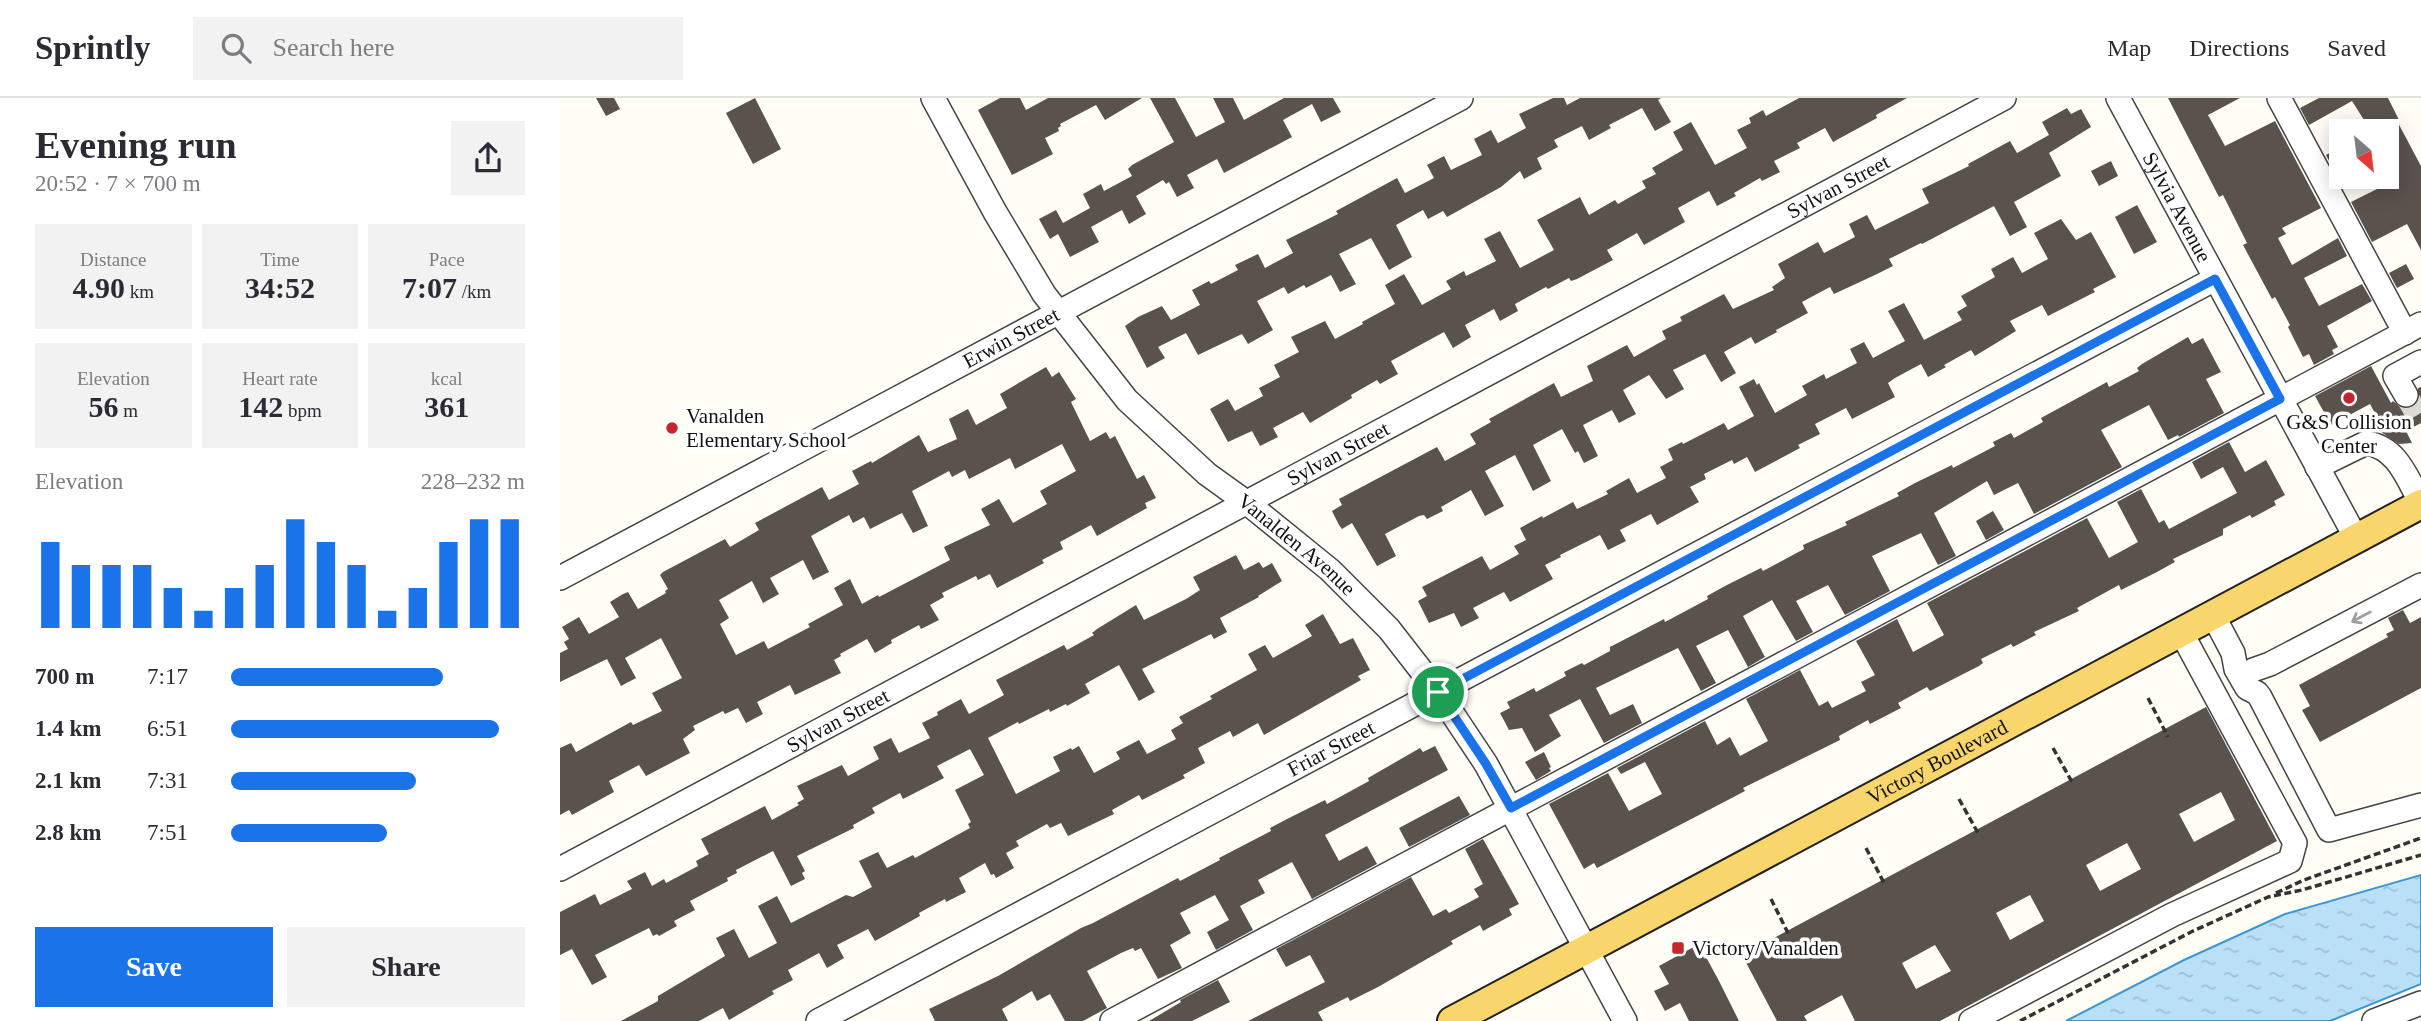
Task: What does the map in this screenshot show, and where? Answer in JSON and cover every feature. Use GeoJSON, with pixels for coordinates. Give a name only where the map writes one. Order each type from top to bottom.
{"type":"FeatureCollection","features":[{"type":"Feature","properties":{"kind":"main road","name":"Victory Boulevard"},"geometry":{"type":"LineString","coordinates":[[1452,1021],[2421,503]]}},
{"type":"Feature","properties":{"kind":"street","name":"Vanalden Avenue"},"geometry":{"type":"LineString","coordinates":[[933,98],[995,212],[1058,313],[1126,400],[1208,474],[1330,570],[1389,629],[1438,692],[1486,764],[1625,1021]]}},
{"type":"Feature","properties":{"kind":"street","name":"Erwin Street"},"geometry":{"type":"LineString","coordinates":[[560,578],[1461,98]]}},
{"type":"Feature","properties":{"kind":"street","name":"Sylvan Street"},"geometry":{"type":"LineString","coordinates":[[560,869],[2004,98]]}},
{"type":"Feature","properties":{"kind":"street","name":"Sylvia Avenue"},"geometry":{"type":"LineString","coordinates":[[2118,98],[2356,538]]}},
{"type":"Feature","properties":{"kind":"street"},"geometry":{"type":"LineString","coordinates":[[1112,1021],[2413,328],[2279,98]]}},
{"type":"Feature","properties":{"kind":"street","name":"Friar Street"},"geometry":{"type":"LineString","coordinates":[[818,1021],[2215,279]]}},
{"type":"Feature","properties":{"kind":"street"},"geometry":{"type":"LineString","coordinates":[[2406,395],[2395,376],[2421,362]]}},
{"type":"Feature","properties":{"kind":"street"},"geometry":{"type":"LineString","coordinates":[[2317,467],[2366,443],[2374,444],[2394,456],[2421,503]]}},
{"type":"Feature","properties":{"kind":"street"},"geometry":{"type":"LineString","coordinates":[[2213,615],[2247,688],[2270,664],[2421,585]]}},
{"type":"Feature","properties":{"kind":"street"},"geometry":{"type":"LineString","coordinates":[[1971,1021],[2172,915],[2290,861],[2295,843],[2181,632]]}},
{"type":"Feature","properties":{"kind":"street"},"geometry":{"type":"LineString","coordinates":[[2255,681],[2329,830],[2421,805]]}},
{"type":"Feature","properties":{"kind":"street"},"geometry":{"type":"LineString","coordinates":[[2374,1021],[2421,1003]]}},
{"type":"Feature","properties":{"kind":"path"},"geometry":{"type":"LineString","coordinates":[[2148,698],[2168,737]]}},
{"type":"Feature","properties":{"kind":"path"},"geometry":{"type":"LineString","coordinates":[[2053,748],[2072,782]]}},
{"type":"Feature","properties":{"kind":"path"},"geometry":{"type":"LineString","coordinates":[[1959,799],[1978,833]]}},
{"type":"Feature","properties":{"kind":"path"},"geometry":{"type":"LineString","coordinates":[[2021,1021],[2191,932],[2304,880],[2421,838]]}},
{"type":"Feature","properties":{"kind":"path"},"geometry":{"type":"LineString","coordinates":[[1866,848],[1884,883]]}},
{"type":"Feature","properties":{"kind":"path"},"geometry":{"type":"LineString","coordinates":[[2267,897],[2302,890],[2421,855]]}},
{"type":"Feature","properties":{"kind":"path"},"geometry":{"type":"LineString","coordinates":[[1771,899],[1789,934]]}},
{"type":"Feature","properties":{"kind":"water"},"geometry":{"type":"Polygon","coordinates":[[[2421,875],[2421,984],[2330,1021],[2066,1021],[2184,960],[2285,914],[2421,875]]]}},
{"type":"Feature","properties":{"kind":"building"},"geometry":{"type":"Polygon","coordinates":[[[596,98],[614,98],[620,109],[606,116],[596,98]]]}},
{"type":"Feature","properties":{"kind":"building"},"geometry":{"type":"Polygon","coordinates":[[[755,98],[781,149],[753,164],[726,113],[755,98]]]}},
{"type":"Feature","properties":{"kind":"building"},"geometry":{"type":"Polygon","coordinates":[[[1000,98],[1020,98],[1026,110],[1048,98],[1142,98],[1105,120],[1096,105],[1060,124],[1059,131],[1045,138],[1053,154],[1012,175],[978,110],[1000,98]]]}},
{"type":"Feature","properties":{"kind":"building"},"geometry":{"type":"Polygon","coordinates":[[[1150,98],[1175,98],[1196,137],[1225,122],[1213,98],[1233,98],[1244,120],[1284,98],[1333,98],[1341,112],[1321,122],[1312,104],[1283,120],[1292,137],[1224,173],[1217,159],[1187,175],[1194,188],[1177,197],[1169,182],[1166,184],[1163,180],[1136,196],[1146,214],[1129,224],[1122,210],[1091,227],[1099,242],[1070,257],[1058,234],[1050,239],[1039,219],[1056,210],[1063,223],[1090,208],[1083,194],[1101,184],[1104,191],[1132,176],[1128,169],[1132,165],[1174,142],[1150,98]]]}},
{"type":"Feature","properties":{"kind":"building"},"geometry":{"type":"Polygon","coordinates":[[[1553,98],[1564,98],[1567,105],[1580,98],[1661,98],[1658,100],[1671,122],[1655,131],[1642,108],[1609,125],[1611,128],[1589,140],[1582,126],[1554,140],[1558,147],[1537,158],[1542,169],[1524,179],[1520,171],[1501,187],[1447,217],[1443,211],[1428,219],[1423,210],[1396,225],[1412,257],[1389,270],[1371,238],[1339,254],[1356,284],[1340,292],[1331,275],[1288,294],[1284,287],[1257,301],[1273,330],[1248,344],[1242,334],[1198,355],[1186,333],[1158,347],[1165,358],[1147,368],[1125,326],[1138,317],[1162,306],[1171,320],[1200,305],[1192,290],[1238,270],[1235,265],[1258,254],[1265,268],[1293,253],[1286,240],[1338,214],[1336,211],[1397,178],[1405,193],[1434,178],[1427,165],[1444,156],[1451,170],[1482,155],[1474,139],[1491,130],[1498,143],[1526,128],[1519,114],[1553,98]]]}},
{"type":"Feature","properties":{"kind":"building"},"geometry":{"type":"Polygon","coordinates":[[[1799,98],[1907,98],[1833,142],[1825,128],[1797,143],[1800,148],[1774,161],[1780,172],[1762,181],[1760,178],[1717,206],[1709,191],[1678,208],[1685,222],[1644,245],[1637,233],[1607,250],[1613,260],[1577,279],[1571,281],[1569,278],[1548,289],[1546,287],[1515,304],[1518,311],[1500,321],[1494,309],[1465,325],[1471,337],[1453,348],[1444,332],[1391,361],[1398,374],[1380,384],[1377,380],[1310,423],[1303,412],[1273,428],[1278,437],[1260,446],[1252,431],[1228,442],[1210,409],[1228,399],[1235,411],[1263,396],[1259,388],[1280,377],[1274,365],[1299,352],[1291,337],[1325,321],[1335,339],[1363,324],[1362,322],[1395,304],[1385,285],[1404,274],[1422,305],[1451,289],[1446,281],[1464,271],[1466,276],[1496,261],[1484,239],[1500,231],[1520,268],[1554,250],[1537,220],[1580,197],[1589,215],[1615,200],[1618,204],[1646,188],[1642,181],[1656,174],[1652,168],[1683,150],[1673,132],[1691,122],[1715,165],[1747,148],[1737,130],[1751,123],[1749,118],[1763,110],[1766,116],[1799,98]]]}},
{"type":"Feature","properties":{"kind":"building"},"geometry":{"type":"Polygon","coordinates":[[[2168,98],[2240,98],[2208,115],[2225,146],[2275,121],[2321,208],[2282,228],[2286,234],[2278,238],[2292,265],[2338,238],[2347,256],[2304,278],[2319,306],[2362,284],[2372,301],[2327,326],[2338,347],[2332,350],[2334,354],[2314,365],[2309,354],[2303,357],[2275,297],[2272,299],[2243,245],[2247,243],[2223,195],[2219,197],[2168,98]]]}},
{"type":"Feature","properties":{"kind":"building"},"geometry":{"type":"Polygon","coordinates":[[[2319,98],[2388,98],[2398,119],[2363,119],[2352,101],[2309,125],[2300,108],[2319,98]]]}},
{"type":"Feature","properties":{"kind":"building"},"geometry":{"type":"Polygon","coordinates":[[[2067,108],[2071,114],[2081,109],[2091,127],[2049,153],[2061,176],[2014,202],[2027,227],[2010,236],[1994,206],[1889,259],[1893,266],[1875,275],[1834,294],[1830,287],[1802,302],[1808,313],[1755,344],[1751,337],[1724,352],[1736,373],[1721,382],[1705,354],[1673,370],[1684,389],[1666,399],[1649,375],[1623,390],[1636,414],[1619,423],[1612,410],[1583,425],[1598,456],[1584,463],[1578,451],[1575,453],[1562,429],[1533,445],[1551,481],[1533,491],[1515,455],[1485,471],[1504,506],[1485,516],[1471,490],[1441,507],[1443,511],[1427,519],[1424,515],[1419,516],[1385,534],[1396,556],[1377,566],[1352,523],[1342,529],[1339,525],[1332,511],[1342,505],[1339,499],[1437,447],[1445,461],[1476,444],[1470,434],[1491,422],[1489,419],[1554,383],[1561,397],[1593,381],[1587,366],[1627,345],[1634,357],[1666,339],[1662,331],[1682,321],[1680,317],[1724,294],[1733,309],[1774,290],[1772,287],[1785,278],[1778,264],[1818,242],[1824,253],[1855,237],[1849,224],[1867,215],[1875,230],[1929,203],[1922,189],[1969,166],[1968,164],[2010,141],[2017,153],[2049,135],[2042,122],[2067,108]]]}},
{"type":"Feature","properties":{"kind":"building"},"geometry":{"type":"Polygon","coordinates":[[[2399,125],[2421,166],[2421,250],[2407,224],[2372,242],[2351,202],[2377,189],[2399,189],[2399,125]]]}},
{"type":"Feature","properties":{"kind":"building"},"geometry":{"type":"Polygon","coordinates":[[[2111,161],[2118,176],[2099,186],[2091,171],[2111,161]]]}},
{"type":"Feature","properties":{"kind":"building"},"geometry":{"type":"Polygon","coordinates":[[[2137,205],[2157,242],[2134,254],[2115,217],[2137,205]]]}},
{"type":"Feature","properties":{"kind":"building"},"geometry":{"type":"Polygon","coordinates":[[[2061,219],[2076,240],[2091,232],[2116,277],[2093,289],[2095,292],[2048,316],[2042,305],[2010,321],[2016,331],[1975,356],[1971,350],[1928,377],[1921,364],[1895,378],[1888,383],[1895,397],[1852,419],[1846,408],[1815,424],[1820,434],[1755,472],[1747,457],[1734,464],[1732,460],[1704,474],[1706,479],[1690,487],[1699,502],[1657,525],[1651,514],[1620,530],[1626,541],[1608,550],[1600,535],[1560,555],[1561,557],[1545,565],[1553,579],[1510,602],[1504,592],[1473,608],[1479,618],[1461,627],[1454,613],[1429,623],[1418,601],[1427,596],[1422,587],[1482,556],[1490,570],[1519,554],[1514,546],[1526,540],[1520,528],[1573,502],[1577,509],[1608,494],[1606,491],[1629,478],[1637,493],[1666,478],[1660,467],[1673,460],[1668,449],[1724,423],[1728,430],[1754,416],[1739,387],[1754,379],[1757,385],[1759,383],[1775,413],[1807,395],[1802,386],[1824,374],[1826,379],[1857,363],[1850,349],[1864,342],[1873,358],[1905,341],[1888,311],[1904,303],[1924,340],[1962,320],[1957,312],[1967,306],[1961,296],[1995,277],[1991,269],[2013,257],[2022,273],[2048,259],[2034,233],[2061,219]]]}},
{"type":"Feature","properties":{"kind":"building"},"geometry":{"type":"Polygon","coordinates":[[[2406,264],[2414,279],[2397,288],[2389,273],[2406,264]]]}},
{"type":"Feature","properties":{"kind":"building"},"geometry":{"type":"Polygon","coordinates":[[[2188,337],[2192,344],[2203,338],[2221,372],[2206,379],[2224,413],[2168,440],[2149,405],[2101,430],[2122,467],[2034,514],[2018,483],[1994,495],[1987,481],[1934,513],[1956,556],[1938,565],[1921,533],[1872,556],[1890,591],[1845,615],[1828,585],[1796,601],[1813,632],[1796,641],[1772,600],[1743,616],[1765,657],[1748,667],[1728,630],[1696,646],[1716,683],[1701,691],[1678,648],[1596,688],[1610,715],[1633,704],[1642,723],[1604,743],[1580,699],[1549,715],[1561,736],[1535,752],[1522,728],[1509,730],[1500,713],[1510,708],[1507,702],[1534,688],[1536,692],[1566,676],[1564,672],[1610,651],[1610,647],[1664,619],[1665,622],[1761,568],[1763,571],[1804,549],[1803,545],[1847,525],[1845,522],[1899,496],[1897,493],[1915,483],[1952,465],[1953,468],[1995,446],[1993,442],[2011,433],[2014,438],[2043,422],[2041,418],[2107,382],[2109,387],[2139,371],[2137,368],[2142,364],[2188,337]]]}},
{"type":"Feature","properties":{"kind":"building"},"geometry":{"type":"Polygon","coordinates":[[[2371,366],[2391,403],[2393,401],[2400,407],[2414,407],[2418,401],[2418,388],[2421,387],[2421,423],[2406,431],[2412,443],[2399,444],[2381,432],[2384,430],[2370,404],[2331,425],[2315,396],[2371,366]]]}},
{"type":"Feature","properties":{"kind":"building"},"geometry":{"type":"Polygon","coordinates":[[[1046,367],[1052,377],[1059,372],[1076,399],[1071,402],[1090,441],[1106,432],[1110,439],[1115,436],[1137,479],[1144,475],[1156,498],[1145,503],[1147,508],[1097,536],[1091,525],[1060,542],[1063,549],[1042,560],[1044,563],[997,588],[990,574],[978,580],[976,576],[942,593],[944,597],[930,605],[939,620],[921,629],[919,625],[891,640],[892,643],[875,653],[867,639],[834,660],[841,673],[795,695],[790,685],[757,702],[763,714],[746,723],[738,708],[725,714],[723,711],[693,726],[695,730],[683,739],[690,753],[646,776],[639,765],[609,781],[614,792],[572,815],[569,810],[560,815],[560,748],[571,743],[576,752],[631,722],[633,725],[662,711],[652,693],[682,678],[661,638],[625,658],[636,678],[621,686],[607,659],[560,682],[560,653],[568,649],[564,642],[569,639],[562,627],[579,617],[589,634],[619,617],[610,602],[628,592],[638,609],[666,593],[668,589],[660,575],[663,572],[725,539],[730,547],[759,530],[755,523],[822,487],[829,500],[859,484],[852,471],[871,461],[872,463],[919,435],[928,452],[957,439],[949,419],[968,409],[976,425],[1007,408],[1000,394],[1046,367]],[[1062,444],[1015,469],[1010,458],[969,479],[965,470],[952,477],[949,471],[912,491],[928,526],[913,533],[902,513],[870,529],[864,517],[853,523],[849,515],[811,536],[829,572],[813,580],[803,560],[770,578],[779,594],[763,603],[752,581],[719,600],[729,618],[720,624],[736,655],[764,641],[768,649],[810,627],[808,624],[843,605],[834,588],[850,579],[862,604],[878,595],[879,597],[950,560],[944,547],[990,525],[981,509],[999,499],[1013,523],[1047,504],[1040,491],[1076,471],[1062,444]]]}},
{"type":"Feature","properties":{"kind":"building"},"geometry":{"type":"Polygon","coordinates":[[[2229,442],[2245,472],[2266,460],[2285,495],[2274,501],[2276,505],[2223,529],[2223,535],[2173,559],[2175,562],[2157,572],[2121,590],[2119,585],[2077,608],[2079,611],[2034,632],[2036,635],[1981,659],[1983,663],[1979,666],[1930,691],[1927,687],[1898,703],[1901,708],[1870,724],[1868,720],[1839,736],[1840,740],[1743,788],[1745,791],[1726,801],[1597,868],[1594,863],[1584,869],[1549,804],[1608,773],[1629,811],[1662,794],[1645,762],[1621,774],[1617,768],[1705,721],[1717,745],[1730,737],[1740,756],[1768,741],[1746,699],[1800,670],[1819,706],[1828,701],[1832,708],[1866,691],[1861,682],[1875,675],[1856,641],[1897,619],[1913,652],[1944,635],[1927,603],[2087,518],[2109,558],[2138,542],[2117,502],[2141,489],[2159,523],[2164,520],[2169,529],[2237,493],[2223,467],[2201,479],[2192,462],[2229,442]]]}},
{"type":"Feature","properties":{"kind":"building"},"geometry":{"type":"Polygon","coordinates":[[[1993,511],[2004,530],[1986,540],[1976,521],[1993,511]]]}},
{"type":"Feature","properties":{"kind":"building"},"geometry":{"type":"Polygon","coordinates":[[[1236,555],[1244,570],[1259,562],[1263,568],[1272,563],[1282,581],[1220,618],[1227,632],[1214,639],[1211,634],[1142,669],[1155,692],[1139,701],[1119,665],[1085,684],[1090,693],[1067,706],[1066,704],[1050,712],[1049,709],[988,738],[1016,794],[1060,771],[1053,757],[1071,748],[1072,750],[1079,746],[1094,773],[1120,759],[1116,752],[1139,740],[1147,754],[1176,739],[1171,730],[1183,723],[1179,717],[1257,670],[1248,654],[1265,645],[1273,658],[1312,636],[1305,625],[1323,614],[1340,644],[1353,638],[1370,670],[1358,676],[1361,680],[1264,735],[1258,723],[1233,737],[1230,731],[1198,748],[1205,763],[1183,775],[1185,778],[1142,800],[1139,795],[1112,810],[1114,814],[1068,836],[1061,823],[1050,828],[1047,824],[1016,841],[1019,846],[1006,853],[1014,868],[996,878],[994,874],[991,875],[985,863],[959,878],[966,892],[946,902],[945,899],[919,913],[920,916],[875,941],[868,929],[837,945],[844,958],[827,968],[819,953],[788,970],[793,980],[729,1020],[723,1008],[699,1021],[621,1021],[658,1001],[658,996],[725,956],[716,938],[734,929],[749,958],[777,943],[758,906],[777,896],[791,923],[846,895],[853,897],[872,887],[859,861],[878,852],[887,868],[913,855],[915,858],[970,828],[968,824],[971,822],[955,790],[984,775],[970,749],[937,766],[944,778],[903,799],[900,793],[872,808],[875,813],[853,825],[854,828],[797,856],[805,871],[802,873],[805,879],[791,886],[773,851],[736,870],[737,873],[727,878],[728,881],[690,901],[695,910],[674,921],[677,926],[659,936],[653,936],[649,928],[595,955],[607,977],[592,985],[572,949],[560,955],[560,912],[595,894],[600,905],[632,889],[627,881],[645,872],[652,886],[664,879],[666,883],[698,866],[696,861],[709,854],[701,839],[765,806],[772,820],[799,805],[797,803],[804,799],[797,786],[842,765],[848,776],[879,759],[873,747],[891,738],[899,753],[930,738],[922,723],[938,715],[937,712],[961,699],[969,714],[1004,695],[996,680],[1064,645],[1067,650],[1094,635],[1092,633],[1097,629],[1136,605],[1144,620],[1186,599],[1200,590],[1193,577],[1236,555]]]}},
{"type":"Feature","properties":{"kind":"building"},"geometry":{"type":"Polygon","coordinates":[[[2403,610],[2410,623],[2421,617],[2421,688],[2320,742],[2302,710],[2310,706],[2299,685],[2388,637],[2386,634],[2394,630],[2388,618],[2403,610]]]}},
{"type":"Feature","properties":{"kind":"building"},"geometry":{"type":"Polygon","coordinates":[[[2206,707],[2277,841],[1940,1021],[1855,1021],[1842,995],[1804,1016],[1807,1021],[1777,1021],[1742,955],[2206,707]],[[2221,792],[2179,814],[2194,842],[2235,820],[2221,792]],[[2127,843],[2086,865],[2100,891],[2141,869],[2127,843]],[[2030,895],[1996,913],[2010,940],[2044,921],[2030,895]],[[1935,945],[1902,963],[1916,989],[1951,971],[1935,945]]]}},
{"type":"Feature","properties":{"kind":"building"},"geometry":{"type":"Polygon","coordinates":[[[1435,746],[1448,770],[1325,835],[1339,861],[1367,846],[1377,864],[1312,899],[1292,862],[1258,880],[1265,893],[1240,906],[1253,930],[1216,950],[1207,932],[1229,920],[1215,895],[1180,913],[1191,933],[1170,945],[1182,968],[1158,979],[1141,948],[1135,951],[1133,948],[1087,971],[1107,1008],[1083,1021],[1065,1021],[1050,994],[1037,1001],[1032,991],[1002,1009],[1008,1021],[935,1021],[929,1009],[998,976],[1081,928],[1178,878],[1180,881],[1220,860],[1219,858],[1271,831],[1270,828],[1289,818],[1325,800],[1327,804],[1420,748],[1423,752],[1435,746]]]}},
{"type":"Feature","properties":{"kind":"building"},"geometry":{"type":"Polygon","coordinates":[[[1544,752],[1551,771],[1536,780],[1525,762],[1544,752]]]}},
{"type":"Feature","properties":{"kind":"building"},"geometry":{"type":"Polygon","coordinates":[[[1459,796],[1470,815],[1409,847],[1399,828],[1459,796]]]}},
{"type":"Feature","properties":{"kind":"building"},"geometry":{"type":"Polygon","coordinates":[[[1483,839],[1519,904],[1509,909],[1512,915],[1483,931],[1480,925],[1451,941],[1453,944],[1378,987],[1350,1001],[1348,997],[1318,1012],[1323,1021],[1248,1021],[1325,982],[1310,955],[1286,967],[1276,949],[1411,877],[1433,916],[1446,909],[1449,913],[1479,897],[1474,889],[1483,884],[1465,849],[1483,839]]]}},
{"type":"Feature","properties":{"kind":"building"},"geometry":{"type":"Polygon","coordinates":[[[1699,944],[1739,1021],[1689,1021],[1680,1003],[1665,1011],[1654,991],[1669,984],[1659,966],[1699,944]]]}},
{"type":"Feature","properties":{"kind":"building"},"geometry":{"type":"Polygon","coordinates":[[[1218,980],[1230,1002],[1192,1021],[1149,1021],[1181,1002],[1180,1000],[1218,980]]]}},
{"type":"Feature","properties":{"kind":"tunnel"},"geometry":{"type":"LineString","coordinates":[[2406,395],[2421,421]]}},
{"type":"Feature","properties":{"kind":"place","name":"G&S Collision Center"},"geometry":{"type":"Point","coordinates":[2349,398]}},
{"type":"Feature","properties":{"kind":"place","name":"Vanalden Elementary School"},"geometry":{"type":"Point","coordinates":[672,428]}},
{"type":"Feature","properties":{"kind":"place","name":"Victory/Vanalden"},"geometry":{"type":"Point","coordinates":[1678,948]}},
{"type":"Feature","properties":{"kind":"route"},"geometry":{"type":"LineString","coordinates":[[2215,279],[2280,399],[1511,808],[1486,764],[1438,692],[2215,279]]}}]}
